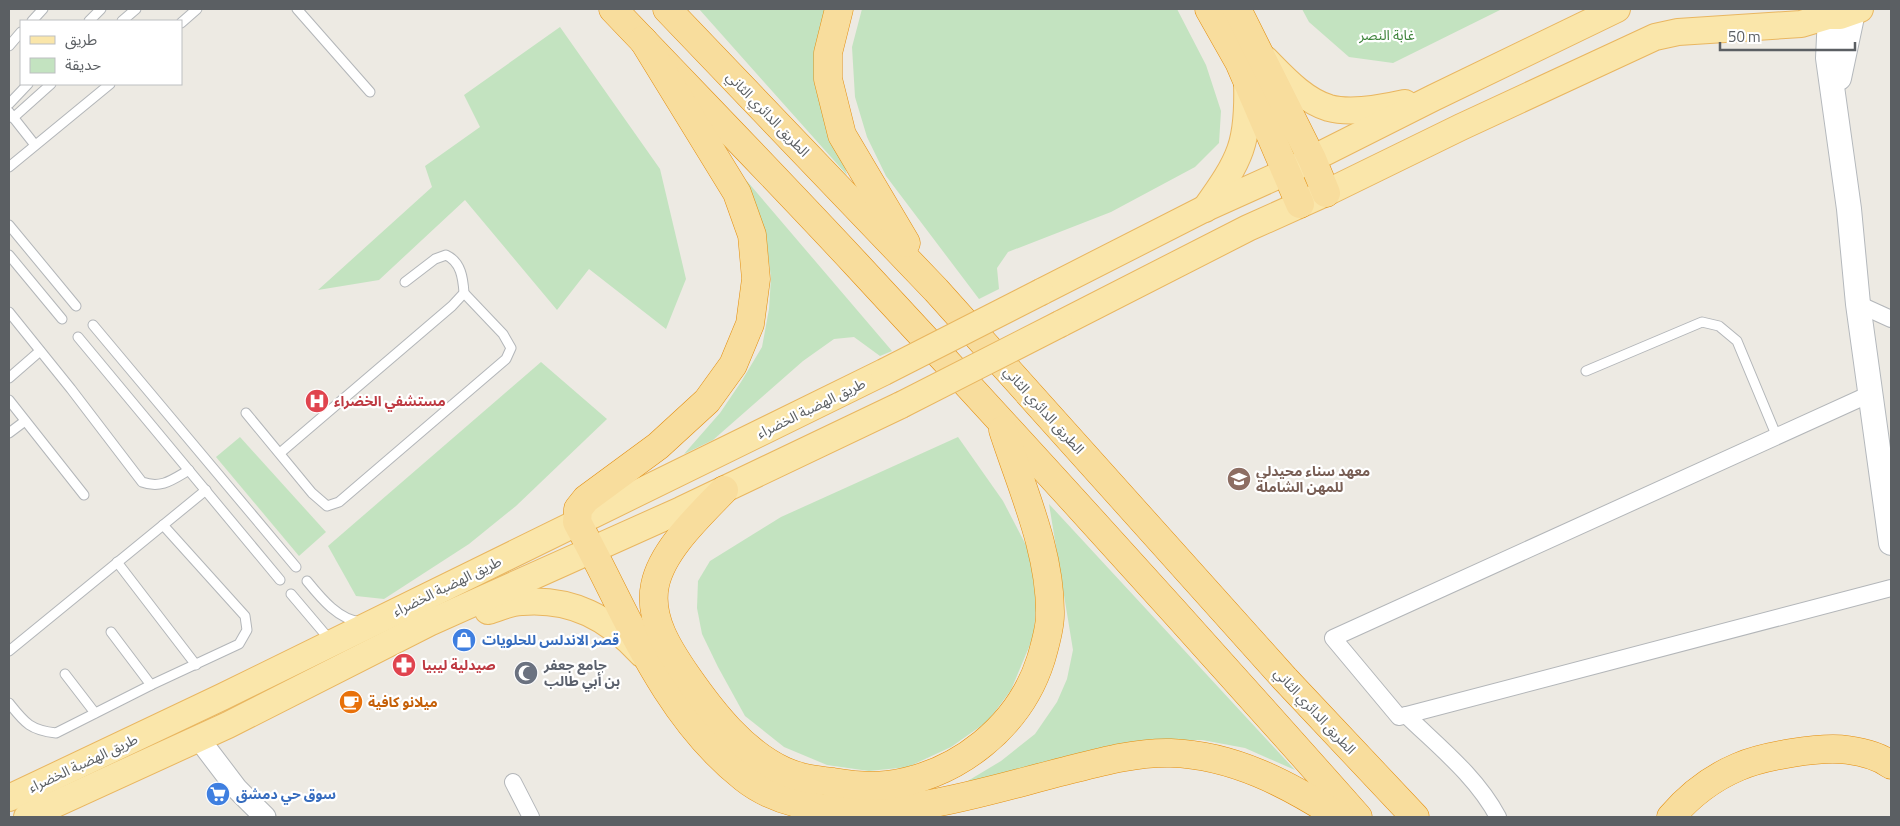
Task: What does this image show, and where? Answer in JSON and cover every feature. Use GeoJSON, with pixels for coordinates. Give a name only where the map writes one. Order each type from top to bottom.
{"type":"FeatureCollection","features":[{"type":"Feature","properties":{"kind":"highway"},"geometry":{"type":"LineString","coordinates":[[613,9],[855,262],[1240,684],[1358,817]]}},
{"type":"Feature","properties":{"kind":"highway","name":"الطريق الدائري الثاني"},"geometry":{"type":"LineString","coordinates":[[666,9],[936,290],[1285,679],[1415,817]]}},
{"type":"Feature","properties":{"kind":"highway"},"geometry":{"type":"LineString","coordinates":[[839,9],[828,53],[828,79],[842,135],[936,290]]}},
{"type":"Feature","properties":{"kind":"highway"},"geometry":{"type":"LineString","coordinates":[[1209,9],[1240,62],[1300,204]]}},
{"type":"Feature","properties":{"kind":"highway"},"geometry":{"type":"LineString","coordinates":[[1237,9],[1312,159],[1326,193]]}},
{"type":"Feature","properties":{"kind":"highway"},"geometry":{"type":"LineString","coordinates":[[643,40],[736,192],[752,235],[756,279],[755,288],[750,324],[733,365],[707,401],[658,446],[586,498],[578,509],[577,522],[650,662],[676,703],[706,740],[746,779],[768,793],[803,805],[873,811],[939,803],[1125,756],[1170,753],[1214,758],[1248,769],[1282,783],[1338,817]]}},
{"type":"Feature","properties":{"kind":"highway"},"geometry":{"type":"LineString","coordinates":[[724,490],[675,545],[659,570],[655,585],[653,601],[657,625],[678,663],[708,706],[738,738],[757,754],[782,770],[806,778],[860,786],[886,785],[912,780],[933,774],[960,759],[980,747],[1000,729],[1018,708],[1029,688],[1037,672],[1045,646],[1050,617],[1050,586],[1042,548],[999,419]]}},
{"type":"Feature","properties":{"kind":"highway"},"geometry":{"type":"LineString","coordinates":[[1671,817],[1708,782],[1738,766],[1775,756],[1818,750],[1846,749],[1891,742]]}},
{"type":"Feature","properties":{"kind":"highway"},"geometry":{"type":"LineString","coordinates":[[1846,749],[1867,753],[1891,765]]}},
{"type":"Feature","properties":{"kind":"main road"},"geometry":{"type":"LineString","coordinates":[[1261,55],[1290,84],[1310,98],[1329,108],[1358,111],[1433,98],[1617,9]]}},
{"type":"Feature","properties":{"kind":"main road"},"geometry":{"type":"LineString","coordinates":[[1838,12],[1828,58],[1849,209],[1858,304],[1891,543]]}},
{"type":"Feature","properties":{"kind":"main road","name":"طريق الهضبة الخضراء"},"geometry":{"type":"LineString","coordinates":[[9,798],[222,697],[342,652],[395,641],[429,623],[724,490],[901,405],[1248,228],[1655,37],[1667,34],[1801,24],[1838,12]]}},
{"type":"Feature","properties":{"kind":"main road"},"geometry":{"type":"LineString","coordinates":[[1580,27],[1597,64]]}},
{"type":"Feature","properties":{"kind":"main road"},"geometry":{"type":"LineString","coordinates":[[1204,210],[1235,165],[1242,151],[1248,115],[1247,81]]}},
{"type":"Feature","properties":{"kind":"main road","name":"طريق الهضبة الخضراء"},"geometry":{"type":"LineString","coordinates":[[27,817],[199,739],[342,652],[373,622],[884,372],[1204,210],[1286,172],[1433,98]]}},
{"type":"Feature","properties":{"kind":"main road"},"geometry":{"type":"LineString","coordinates":[[395,641],[512,604],[522,602],[555,603],[578,609],[604,621],[622,634],[650,662]]}},
{"type":"Feature","properties":{"kind":"street"},"geometry":{"type":"LineString","coordinates":[[1858,304],[1891,319]]}},
{"type":"Feature","properties":{"kind":"street"},"geometry":{"type":"LineString","coordinates":[[1870,394],[1333,638],[1398,717],[1891,588]]}},
{"type":"Feature","properties":{"kind":"street"},"geometry":{"type":"LineString","coordinates":[[1406,715],[1475,781],[1489,800],[1498,817]]}},
{"type":"Feature","properties":{"kind":"street"},"geometry":{"type":"LineString","coordinates":[[199,739],[238,789],[265,817]]}},
{"type":"Feature","properties":{"kind":"street"},"geometry":{"type":"LineString","coordinates":[[513,782],[531,817]]}},
{"type":"Feature","properties":{"kind":"lane"},"geometry":{"type":"LineString","coordinates":[[33,20],[43,9]]}},
{"type":"Feature","properties":{"kind":"lane"},"geometry":{"type":"LineString","coordinates":[[90,20],[101,9]]}},
{"type":"Feature","properties":{"kind":"lane"},"geometry":{"type":"LineString","coordinates":[[123,20],[136,9]]}},
{"type":"Feature","properties":{"kind":"lane"},"geometry":{"type":"LineString","coordinates":[[182,21],[197,9]]}},
{"type":"Feature","properties":{"kind":"lane"},"geometry":{"type":"LineString","coordinates":[[297,9],[370,92]]}},
{"type":"Feature","properties":{"kind":"lane"},"geometry":{"type":"LineString","coordinates":[[9,46],[20,33]]}},
{"type":"Feature","properties":{"kind":"lane"},"geometry":{"type":"LineString","coordinates":[[9,104],[27,85]]}},
{"type":"Feature","properties":{"kind":"lane"},"geometry":{"type":"LineString","coordinates":[[35,145],[11,115],[50,85]]}},
{"type":"Feature","properties":{"kind":"lane"},"geometry":{"type":"LineString","coordinates":[[9,166],[109,85]]}},
{"type":"Feature","properties":{"kind":"lane"},"geometry":{"type":"LineString","coordinates":[[9,225],[76,306]]}},
{"type":"Feature","properties":{"kind":"lane"},"geometry":{"type":"LineString","coordinates":[[9,255],[62,318]]}},
{"type":"Feature","properties":{"kind":"lane"},"geometry":{"type":"LineString","coordinates":[[246,413],[312,493],[327,506],[338,502],[506,359],[511,348],[503,334],[464,293],[463,276],[454,259],[446,255],[435,259],[405,282]]}},
{"type":"Feature","properties":{"kind":"lane"},"geometry":{"type":"LineString","coordinates":[[280,453],[452,306],[464,293]]}},
{"type":"Feature","properties":{"kind":"lane"},"geometry":{"type":"LineString","coordinates":[[9,312],[142,482],[152,486],[165,483],[189,470]]}},
{"type":"Feature","properties":{"kind":"lane"},"geometry":{"type":"LineString","coordinates":[[1586,371],[1702,322],[1719,326],[1737,341],[1777,437]]}},
{"type":"Feature","properties":{"kind":"lane"},"geometry":{"type":"LineString","coordinates":[[93,325],[296,567]]}},
{"type":"Feature","properties":{"kind":"lane"},"geometry":{"type":"LineString","coordinates":[[78,338],[280,580]]}},
{"type":"Feature","properties":{"kind":"lane"},"geometry":{"type":"LineString","coordinates":[[9,378],[40,351]]}},
{"type":"Feature","properties":{"kind":"lane"},"geometry":{"type":"LineString","coordinates":[[9,400],[84,494]]}},
{"type":"Feature","properties":{"kind":"lane"},"geometry":{"type":"LineString","coordinates":[[9,433],[25,421]]}},
{"type":"Feature","properties":{"kind":"lane"},"geometry":{"type":"LineString","coordinates":[[9,652],[206,490]]}},
{"type":"Feature","properties":{"kind":"lane"},"geometry":{"type":"LineString","coordinates":[[9,703],[23,721],[39,731],[56,733],[150,685],[239,644],[247,630],[245,616],[163,525]]}},
{"type":"Feature","properties":{"kind":"lane"},"geometry":{"type":"LineString","coordinates":[[117,562],[196,665]]}},
{"type":"Feature","properties":{"kind":"lane"},"geometry":{"type":"LineString","coordinates":[[307,581],[320,596],[344,617],[357,622],[373,622]]}},
{"type":"Feature","properties":{"kind":"lane"},"geometry":{"type":"LineString","coordinates":[[291,594],[342,652]]}},
{"type":"Feature","properties":{"kind":"lane"},"geometry":{"type":"LineString","coordinates":[[111,632],[150,685]]}},
{"type":"Feature","properties":{"kind":"lane"},"geometry":{"type":"LineString","coordinates":[[65,674],[95,713]]}},
{"type":"Feature","properties":{"kind":"green space"},"geometry":{"type":"Polygon","coordinates":[[[699,9],[832,9],[827,107],[847,175],[699,9]]]}},
{"type":"Feature","properties":{"kind":"green space"},"geometry":{"type":"Polygon","coordinates":[[[862,9],[1177,9],[1206,65],[1221,111],[1219,143],[1195,167],[1111,212],[1008,252],[997,268],[999,289],[979,299],[886,176],[867,137],[855,97],[852,47],[862,9]]]}},
{"type":"Feature","properties":{"kind":"green space","name":"غابة النصر"},"geometry":{"type":"Polygon","coordinates":[[[1302,9],[1502,9],[1393,63],[1349,57],[1309,22],[1302,9]]]}},
{"type":"Feature","properties":{"kind":"green space"},"geometry":{"type":"Polygon","coordinates":[[[560,27],[660,169],[686,279],[666,329],[589,269],[557,310],[465,200],[379,280],[318,290],[432,187],[425,166],[480,127],[464,95],[560,27]]]}},
{"type":"Feature","properties":{"kind":"green space"},"geometry":{"type":"Polygon","coordinates":[[[746,180],[892,351],[880,356],[854,337],[834,339],[803,361],[713,440],[684,454],[720,413],[762,347],[769,309],[771,278],[766,237],[746,180]]]}},
{"type":"Feature","properties":{"kind":"green space"},"geometry":{"type":"Polygon","coordinates":[[[541,362],[607,419],[516,506],[469,544],[384,599],[356,596],[328,546],[541,362]]]}},
{"type":"Feature","properties":{"kind":"green space"},"geometry":{"type":"Polygon","coordinates":[[[240,437],[326,532],[299,556],[216,457],[240,437]]]}},
{"type":"Feature","properties":{"kind":"green space"},"geometry":{"type":"Polygon","coordinates":[[[958,437],[1003,501],[1027,547],[1037,589],[1034,635],[1011,690],[988,721],[951,747],[908,767],[869,771],[827,765],[784,747],[745,716],[718,667],[702,634],[697,608],[698,581],[710,561],[781,517],[958,437]]]}},
{"type":"Feature","properties":{"kind":"green space"},"geometry":{"type":"Polygon","coordinates":[[[1049,504],[1295,770],[1245,748],[1202,740],[1150,740],[1091,750],[956,788],[1001,761],[1035,734],[1057,702],[1067,679],[1073,650],[1049,504]]]}},
{"type":"Feature","properties":{"kind":"place","name":"مستشفي الخضراء"},"geometry":{"type":"Point","coordinates":[317,401]}},
{"type":"Feature","properties":{"kind":"place","name":"معهد سناء محيدلي للمهن الشاملة"},"geometry":{"type":"Point","coordinates":[1239,479]}},
{"type":"Feature","properties":{"kind":"place","name":"قصر الاندلس للحلويات"},"geometry":{"type":"Point","coordinates":[464,640]}},
{"type":"Feature","properties":{"kind":"place","name":"صيدلية ليبيا"},"geometry":{"type":"Point","coordinates":[404,665]}},
{"type":"Feature","properties":{"kind":"place","name":"جامع جعفر بن أبي طالب"},"geometry":{"type":"Point","coordinates":[526,673]}},
{"type":"Feature","properties":{"kind":"place","name":"ميلانو كافية"},"geometry":{"type":"Point","coordinates":[351,702]}},
{"type":"Feature","properties":{"kind":"place","name":"سوق حي دمشق"},"geometry":{"type":"Point","coordinates":[218,794]}}]}
